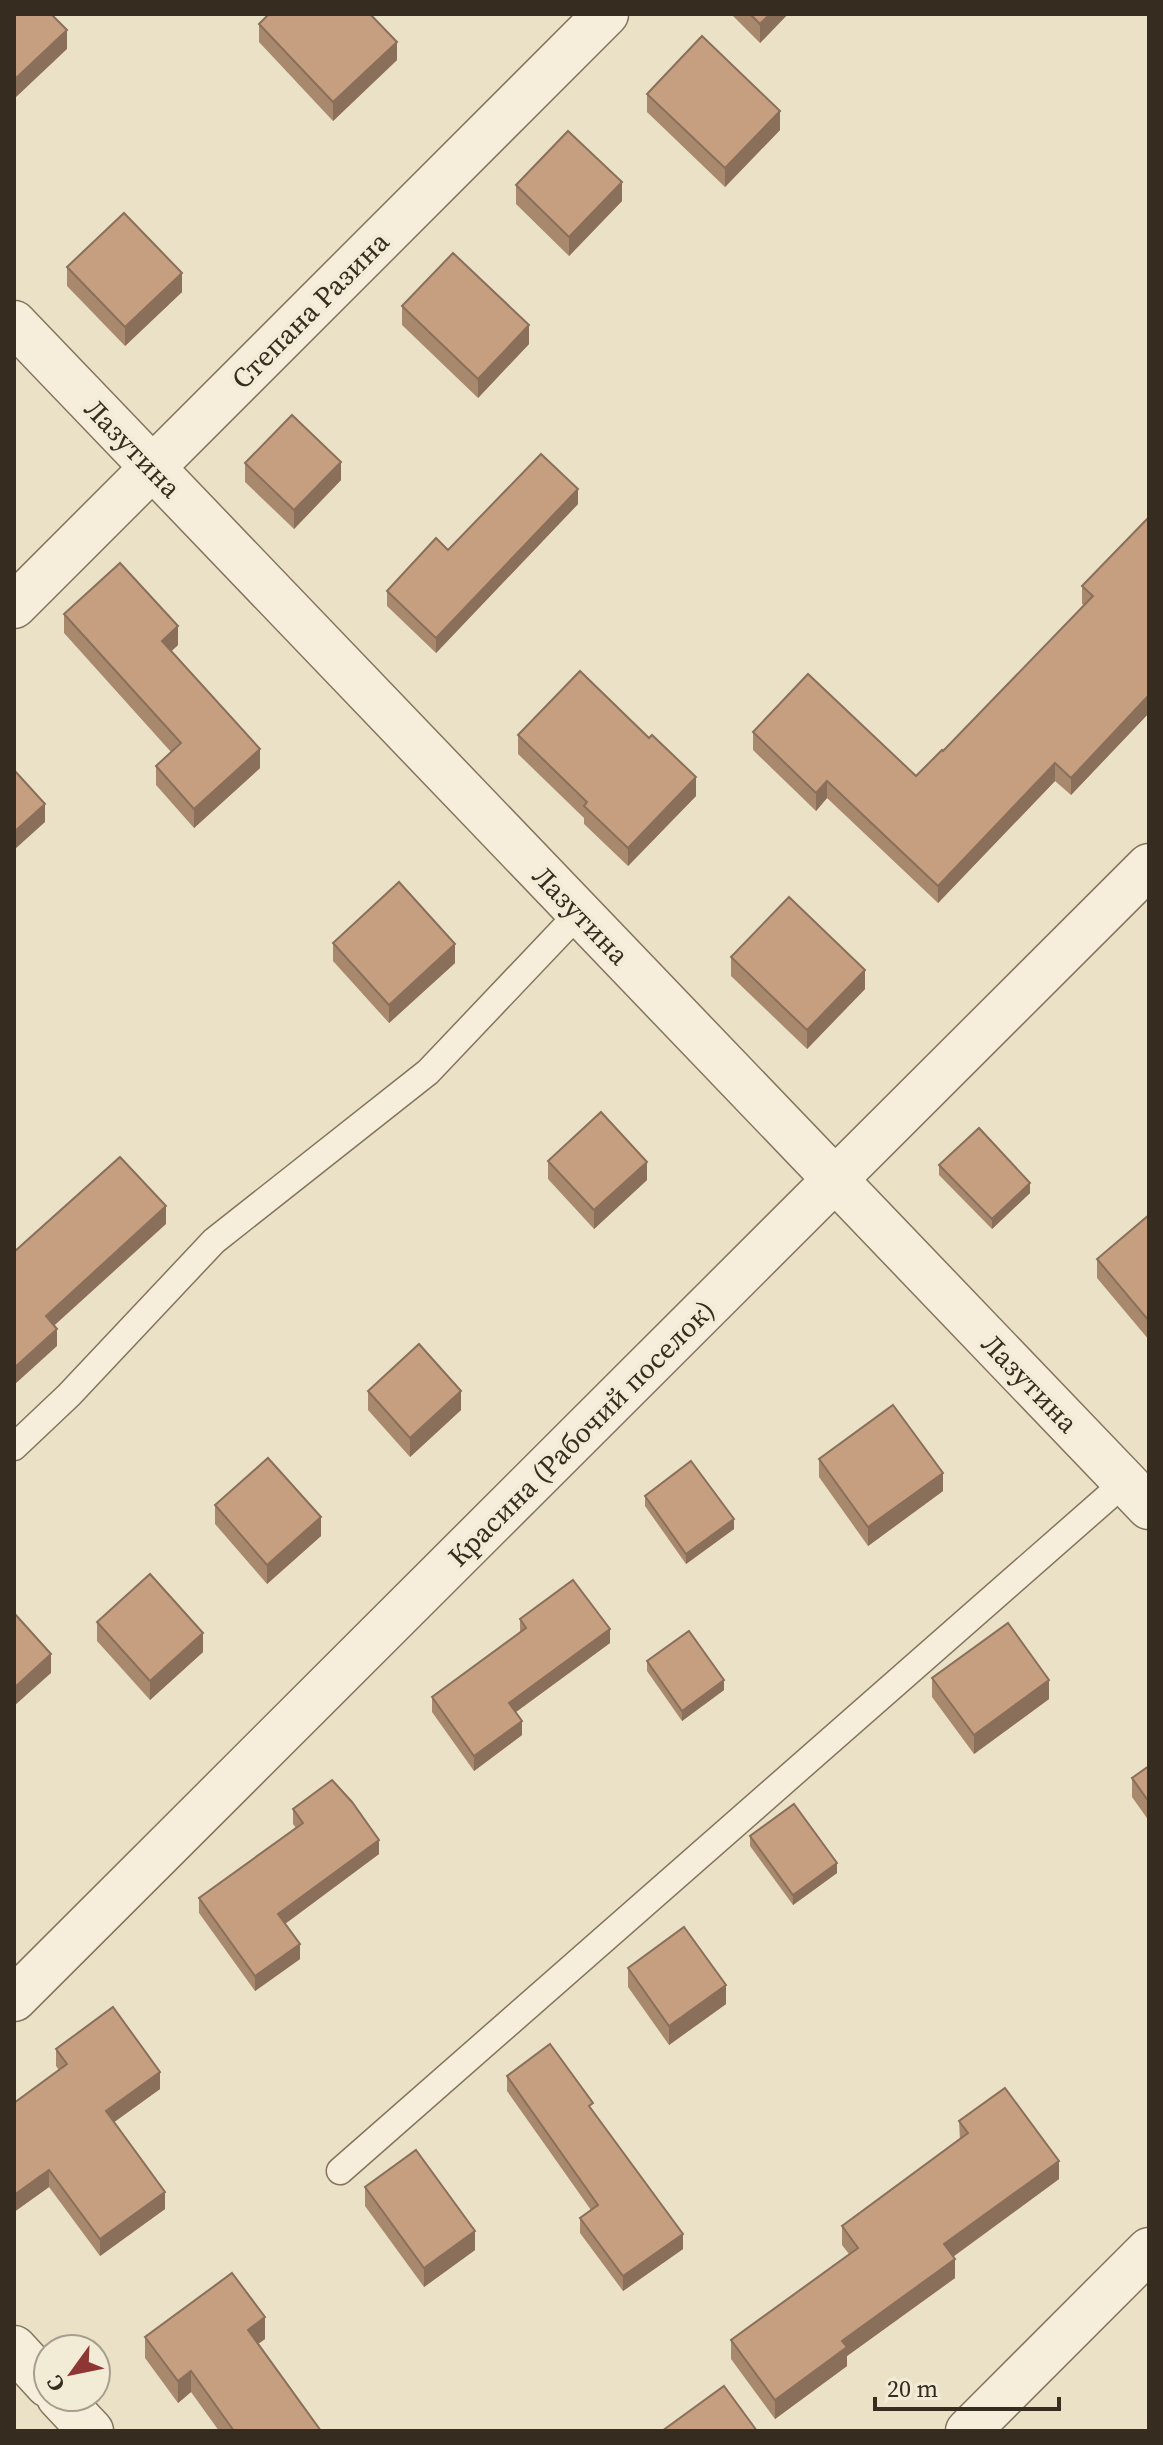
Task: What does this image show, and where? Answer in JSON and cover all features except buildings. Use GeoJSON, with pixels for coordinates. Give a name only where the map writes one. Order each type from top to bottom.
{"type":"FeatureCollection","features":[{"type":"Feature","properties":{"kind":"street","name":"Степана Разина"},"geometry":{"type":"LineString","coordinates":[[14,606],[606,14]]}},
{"type":"Feature","properties":{"kind":"street","name":"Лазутина"},"geometry":{"type":"LineString","coordinates":[[14,323],[1137,1495]]}},
{"type":"Feature","properties":{"kind":"street","name":"Красина (Рабочий поселок)"},"geometry":{"type":"LineString","coordinates":[[14,1999],[1149,866]]}},
{"type":"Feature","properties":{"kind":"street"},"geometry":{"type":"LineString","coordinates":[[968,2431],[1149,2250]]}},
{"type":"Feature","properties":{"kind":"street"},"geometry":{"type":"LineString","coordinates":[[14,2348],[32,2368]]}},
{"type":"Feature","properties":{"kind":"street"},"geometry":{"type":"LineString","coordinates":[[74,2413],[91,2431]]}},
{"type":"Feature","properties":{"kind":"lane"},"geometry":{"type":"LineString","coordinates":[[14,1447],[69,1395],[214,1241],[428,1072],[579,913]]}},
{"type":"Feature","properties":{"kind":"lane"},"geometry":{"type":"LineString","coordinates":[[340,2171],[1137,1495]]}}]}
